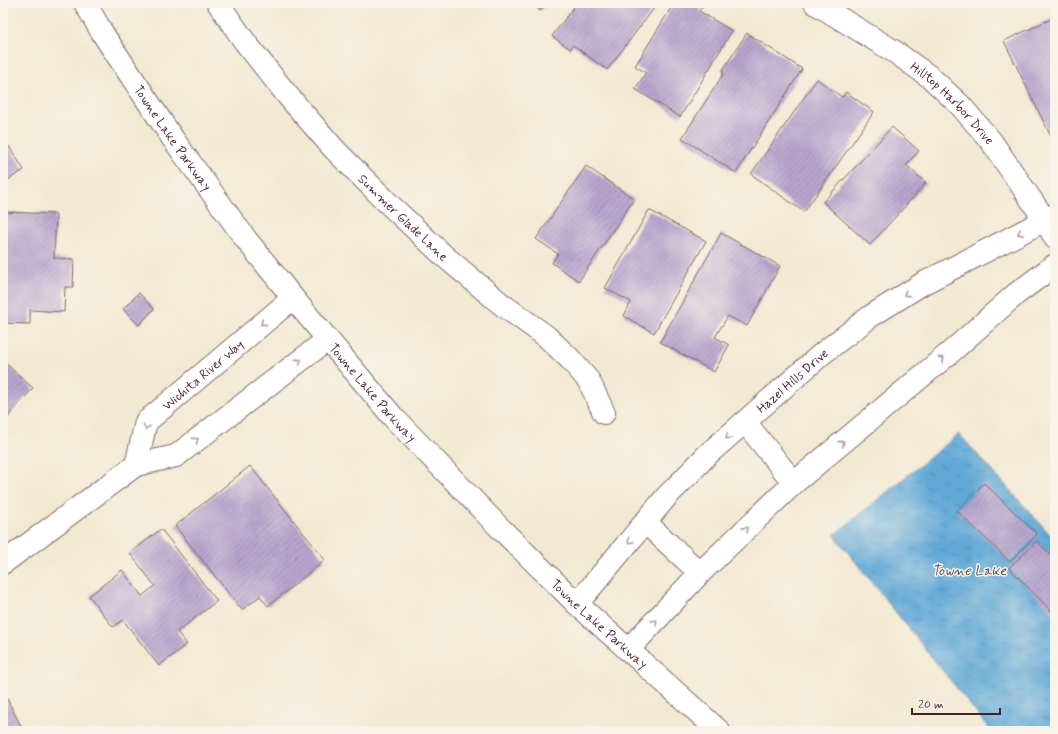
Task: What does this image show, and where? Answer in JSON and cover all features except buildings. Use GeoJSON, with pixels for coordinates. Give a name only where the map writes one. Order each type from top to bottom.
{"type":"FeatureCollection","features":[{"type":"Feature","properties":{"kind":"street","name":"Towne Lake Parkway"},"geometry":{"type":"LineString","coordinates":[[85,3],[103,34],[173,139],[245,238],[327,340],[393,417],[497,525],[577,604],[719,731]]}},
{"type":"Feature","properties":{"kind":"street","name":"Summer Glade Lane"},"geometry":{"type":"LineString","coordinates":[[218,3],[245,42],[288,96],[335,150],[442,255],[500,303],[546,336],[570,359],[589,381],[604,413]]}},
{"type":"Feature","properties":{"kind":"street","name":"Hilltop Harbor Drive"},"geometry":{"type":"LineString","coordinates":[[815,3],[895,52],[930,77],[955,100],[991,141],[1052,224]]}},
{"type":"Feature","properties":{"kind":"street","name":"Hazel Hills Drive"},"geometry":{"type":"LineString","coordinates":[[577,604],[667,496],[744,422],[823,353],[871,316],[922,284],[1052,224]]}},
{"type":"Feature","properties":{"kind":"street"},"geometry":{"type":"LineString","coordinates":[[628,650],[700,573],[794,483],[952,351],[1016,294],[1055,265]]}},
{"type":"Feature","properties":{"kind":"street","name":"Wichita River Way"},"geometry":{"type":"LineString","coordinates":[[136,465],[146,422],[293,298]]}},
{"type":"Feature","properties":{"kind":"street"},"geometry":{"type":"LineString","coordinates":[[3,563],[136,465],[176,456],[327,340]]}},
{"type":"Feature","properties":{"kind":"street"},"geometry":{"type":"LineString","coordinates":[[744,422],[794,483]]}},
{"type":"Feature","properties":{"kind":"street"},"geometry":{"type":"LineString","coordinates":[[645,522],[700,573]]}},
{"type":"Feature","properties":{"kind":"water","name":"Towne Lake"},"geometry":{"type":"Polygon","coordinates":[[[959,434],[1055,540],[1055,731],[991,731],[834,535],[959,434]]]}}]}
